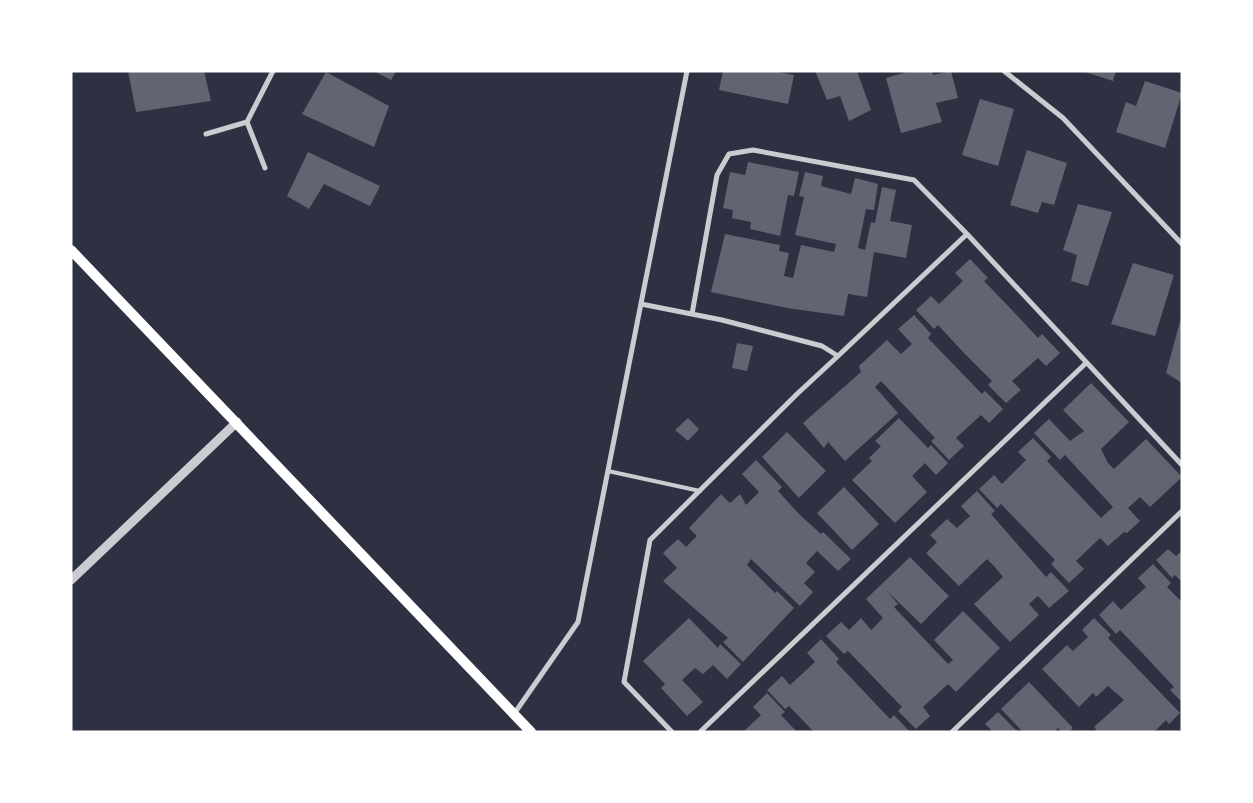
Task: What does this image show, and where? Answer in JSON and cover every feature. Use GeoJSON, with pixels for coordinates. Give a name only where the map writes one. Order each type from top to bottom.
{"type":"FeatureCollection","features":[{"type":"Feature","properties":{"kind":"main road"},"geometry":{"type":"LineString","coordinates":[[71,250],[531,732]]}},
{"type":"Feature","properties":{"kind":"street"},"geometry":{"type":"LineString","coordinates":[[265,168],[248,122],[272,71]]}},
{"type":"Feature","properties":{"kind":"street"},"geometry":{"type":"LineString","coordinates":[[514,714],[578,622],[687,71]]}},
{"type":"Feature","properties":{"kind":"street"},"geometry":{"type":"LineString","coordinates":[[1004,71],[1063,118],[1182,244]]}},
{"type":"Feature","properties":{"kind":"street"},"geometry":{"type":"LineString","coordinates":[[206,134],[248,122]]}},
{"type":"Feature","properties":{"kind":"street"},"geometry":{"type":"LineString","coordinates":[[692,314],[717,175],[729,154],[754,150],[914,180],[967,234],[1182,465]]}},
{"type":"Feature","properties":{"kind":"street"},"geometry":{"type":"LineString","coordinates":[[672,732],[624,682],[650,540],[797,394],[967,234]]}},
{"type":"Feature","properties":{"kind":"street"},"geometry":{"type":"LineString","coordinates":[[641,304],[722,320],[822,346],[838,356]]}},
{"type":"Feature","properties":{"kind":"street"},"geometry":{"type":"LineString","coordinates":[[700,732],[1086,362]]}},
{"type":"Feature","properties":{"kind":"street"},"geometry":{"type":"LineString","coordinates":[[71,580],[237,422]]}},
{"type":"Feature","properties":{"kind":"street"},"geometry":{"type":"LineString","coordinates":[[952,732],[1182,511]]}},
{"type":"Feature","properties":{"kind":"lane"},"geometry":{"type":"LineString","coordinates":[[608,471],[700,491]]}},
{"type":"Feature","properties":{"kind":"building"},"geometry":{"type":"Polygon","coordinates":[[[128,71],[204,71],[211,101],[136,112],[128,71]]]}},
{"type":"Feature","properties":{"kind":"building"},"geometry":{"type":"Polygon","coordinates":[[[374,71],[396,71],[391,80],[374,71]]]}},
{"type":"Feature","properties":{"kind":"building"},"geometry":{"type":"Polygon","coordinates":[[[723,71],[773,71],[794,75],[788,104],[719,90],[723,71]]]}},
{"type":"Feature","properties":{"kind":"building"},"geometry":{"type":"Polygon","coordinates":[[[815,71],[857,71],[871,110],[849,121],[840,96],[827,100],[815,71]]]}},
{"type":"Feature","properties":{"kind":"building"},"geometry":{"type":"Polygon","coordinates":[[[910,71],[932,71],[933,75],[951,71],[958,98],[936,103],[942,122],[901,133],[886,78],[910,71]]]}},
{"type":"Feature","properties":{"kind":"building"},"geometry":{"type":"Polygon","coordinates":[[[1082,71],[1116,71],[1113,81],[1082,71]]]}},
{"type":"Feature","properties":{"kind":"building"},"geometry":{"type":"Polygon","coordinates":[[[326,72],[389,106],[374,147],[302,114],[326,72]]]}},
{"type":"Feature","properties":{"kind":"building"},"geometry":{"type":"Polygon","coordinates":[[[1145,81],[1182,93],[1165,148],[1116,132],[1126,102],[1136,106],[1145,81]]]}},
{"type":"Feature","properties":{"kind":"building"},"geometry":{"type":"Polygon","coordinates":[[[980,99],[1014,109],[998,166],[962,155],[980,99]]]}},
{"type":"Feature","properties":{"kind":"building"},"geometry":{"type":"Polygon","coordinates":[[[1027,150],[1067,163],[1054,205],[1042,202],[1038,213],[1010,205],[1027,150]]]}},
{"type":"Feature","properties":{"kind":"building"},"geometry":{"type":"Polygon","coordinates":[[[308,152],[380,186],[370,206],[324,184],[309,209],[287,196],[308,152]]]}},
{"type":"Feature","properties":{"kind":"building"},"geometry":{"type":"Polygon","coordinates":[[[748,162],[799,172],[794,196],[788,195],[780,236],[750,229],[751,222],[732,218],[733,210],[723,208],[730,172],[745,175],[748,162]]]}},
{"type":"Feature","properties":{"kind":"building"},"geometry":{"type":"Polygon","coordinates":[[[805,172],[823,176],[821,186],[851,194],[855,178],[878,184],[874,210],[866,209],[858,248],[865,250],[871,222],[875,223],[882,187],[896,190],[890,221],[912,225],[906,258],[874,252],[867,297],[848,294],[844,316],[787,308],[711,292],[725,234],[780,245],[779,251],[789,253],[784,276],[793,278],[801,245],[834,252],[836,244],[795,235],[804,197],[799,196],[805,172]]]}},
{"type":"Feature","properties":{"kind":"building"},"geometry":{"type":"Polygon","coordinates":[[[1078,204],[1112,212],[1088,286],[1071,281],[1077,255],[1063,250],[1078,204]]]}},
{"type":"Feature","properties":{"kind":"building"},"geometry":{"type":"Polygon","coordinates":[[[970,259],[988,278],[984,281],[1038,338],[1042,334],[1060,353],[1046,366],[1038,358],[1012,381],[1021,390],[1006,403],[988,385],[992,381],[938,325],[934,329],[916,310],[931,296],[939,304],[963,281],[955,273],[970,259]]]}},
{"type":"Feature","properties":{"kind":"building"},"geometry":{"type":"Polygon","coordinates":[[[1133,263],[1174,275],[1155,336],[1111,324],[1133,263]]]}},
{"type":"Feature","properties":{"kind":"building"},"geometry":{"type":"Polygon","coordinates":[[[914,315],[931,334],[928,338],[982,394],[985,391],[1003,409],[989,423],[981,415],[956,438],[964,446],[949,460],[931,441],[935,438],[881,381],[875,387],[898,413],[845,461],[828,442],[824,448],[803,423],[861,372],[859,366],[887,340],[901,354],[912,344],[898,329],[914,315]]]}},
{"type":"Feature","properties":{"kind":"building"},"geometry":{"type":"Polygon","coordinates":[[[1182,318],[1182,383],[1166,373],[1182,318]]]}},
{"type":"Feature","properties":{"kind":"building"},"geometry":{"type":"Polygon","coordinates":[[[737,343],[753,346],[747,371],[732,368],[737,343]]]}},
{"type":"Feature","properties":{"kind":"building"},"geometry":{"type":"Polygon","coordinates":[[[1091,383],[1129,422],[1101,449],[1108,463],[1114,469],[1146,439],[1182,477],[1150,507],[1140,497],[1128,508],[1140,521],[1108,546],[1100,538],[1076,561],[1084,569],[1069,583],[1051,564],[1055,560],[1001,504],[997,508],[979,489],[994,475],[1002,484],[1026,460],[1018,452],[1033,438],[1051,457],[1047,461],[1101,518],[1113,507],[1065,455],[1060,460],[1034,433],[1049,419],[1070,441],[1084,431],[1063,410],[1091,383]]]}},
{"type":"Feature","properties":{"kind":"building"},"geometry":{"type":"Polygon","coordinates":[[[688,418],[699,429],[688,441],[675,430],[688,418]]]}},
{"type":"Feature","properties":{"kind":"building"},"geometry":{"type":"Polygon","coordinates":[[[899,418],[928,448],[931,445],[948,463],[936,475],[925,463],[912,476],[927,492],[895,523],[852,480],[872,461],[869,458],[881,446],[875,441],[899,418]]]}},
{"type":"Feature","properties":{"kind":"building"},"geometry":{"type":"Polygon","coordinates":[[[787,432],[826,471],[799,498],[762,457],[787,432]]]}},
{"type":"Feature","properties":{"kind":"building"},"geometry":{"type":"Polygon","coordinates":[[[756,460],[782,487],[778,491],[799,514],[821,534],[823,532],[851,559],[838,571],[817,551],[806,563],[815,572],[804,583],[813,592],[800,606],[751,559],[747,565],[775,593],[777,591],[794,608],[743,662],[723,642],[728,638],[663,581],[677,568],[663,553],[678,539],[686,547],[697,536],[689,528],[721,494],[730,503],[740,494],[746,505],[759,492],[742,474],[756,460]]]}},
{"type":"Feature","properties":{"kind":"building"},"geometry":{"type":"Polygon","coordinates":[[[844,487],[879,524],[852,550],[817,513],[844,487]]]}},
{"type":"Feature","properties":{"kind":"building"},"geometry":{"type":"Polygon","coordinates":[[[977,491],[995,511],[991,514],[1046,577],[1051,572],[1069,591],[1049,608],[1038,596],[1029,604],[1039,615],[1010,642],[974,604],[1003,577],[994,566],[987,559],[959,586],[926,553],[937,542],[930,535],[947,519],[957,528],[970,516],[961,506],[977,491]]]}},
{"type":"Feature","properties":{"kind":"building"},"geometry":{"type":"Polygon","coordinates":[[[1168,549],[1176,556],[1182,551],[1182,582],[1175,575],[1172,578],[1156,560],[1168,549]]]}},
{"type":"Feature","properties":{"kind":"building"},"geometry":{"type":"Polygon","coordinates":[[[910,557],[949,596],[921,624],[886,590],[898,604],[894,607],[948,664],[953,660],[934,640],[963,611],[1000,648],[956,692],[948,684],[923,707],[930,716],[916,729],[898,711],[902,707],[848,651],[844,654],[826,636],[841,622],[849,630],[861,618],[871,630],[883,618],[866,599],[910,557]]]}},
{"type":"Feature","properties":{"kind":"building"},"geometry":{"type":"Polygon","coordinates":[[[1153,564],[1171,583],[1167,587],[1182,602],[1182,702],[1170,690],[1174,687],[1147,658],[1120,630],[1116,634],[1099,615],[1113,601],[1121,610],[1146,587],[1138,578],[1153,564]]]}},
{"type":"Feature","properties":{"kind":"building"},"geometry":{"type":"Polygon","coordinates":[[[689,618],[718,648],[720,644],[741,664],[727,679],[713,665],[703,674],[695,668],[682,680],[703,702],[687,716],[661,688],[665,684],[643,661],[689,618]]]}},
{"type":"Feature","properties":{"kind":"building"},"geometry":{"type":"Polygon","coordinates":[[[1094,618],[1111,635],[1108,638],[1180,713],[1169,724],[1166,720],[1154,732],[1098,732],[1094,727],[1124,700],[1108,686],[1096,697],[1093,693],[1079,707],[1042,669],[1067,645],[1073,651],[1088,637],[1082,630],[1094,618]]]}},
{"type":"Feature","properties":{"kind":"building"},"geometry":{"type":"Polygon","coordinates":[[[821,639],[839,659],[836,662],[890,719],[894,715],[910,732],[814,732],[789,706],[785,709],[767,690],[782,676],[790,685],[815,662],[807,653],[821,639]]]}},
{"type":"Feature","properties":{"kind":"building"},"geometry":{"type":"Polygon","coordinates":[[[1029,682],[1073,728],[1069,732],[1062,732],[1058,728],[1054,732],[1023,732],[1001,709],[1029,682]]]}},
{"type":"Feature","properties":{"kind":"building"},"geometry":{"type":"Polygon","coordinates":[[[767,693],[785,712],[781,715],[797,732],[743,732],[761,715],[753,707],[767,693]]]}},
{"type":"Feature","properties":{"kind":"building"},"geometry":{"type":"Polygon","coordinates":[[[998,712],[1018,732],[993,732],[985,724],[998,712]]]}}]}
